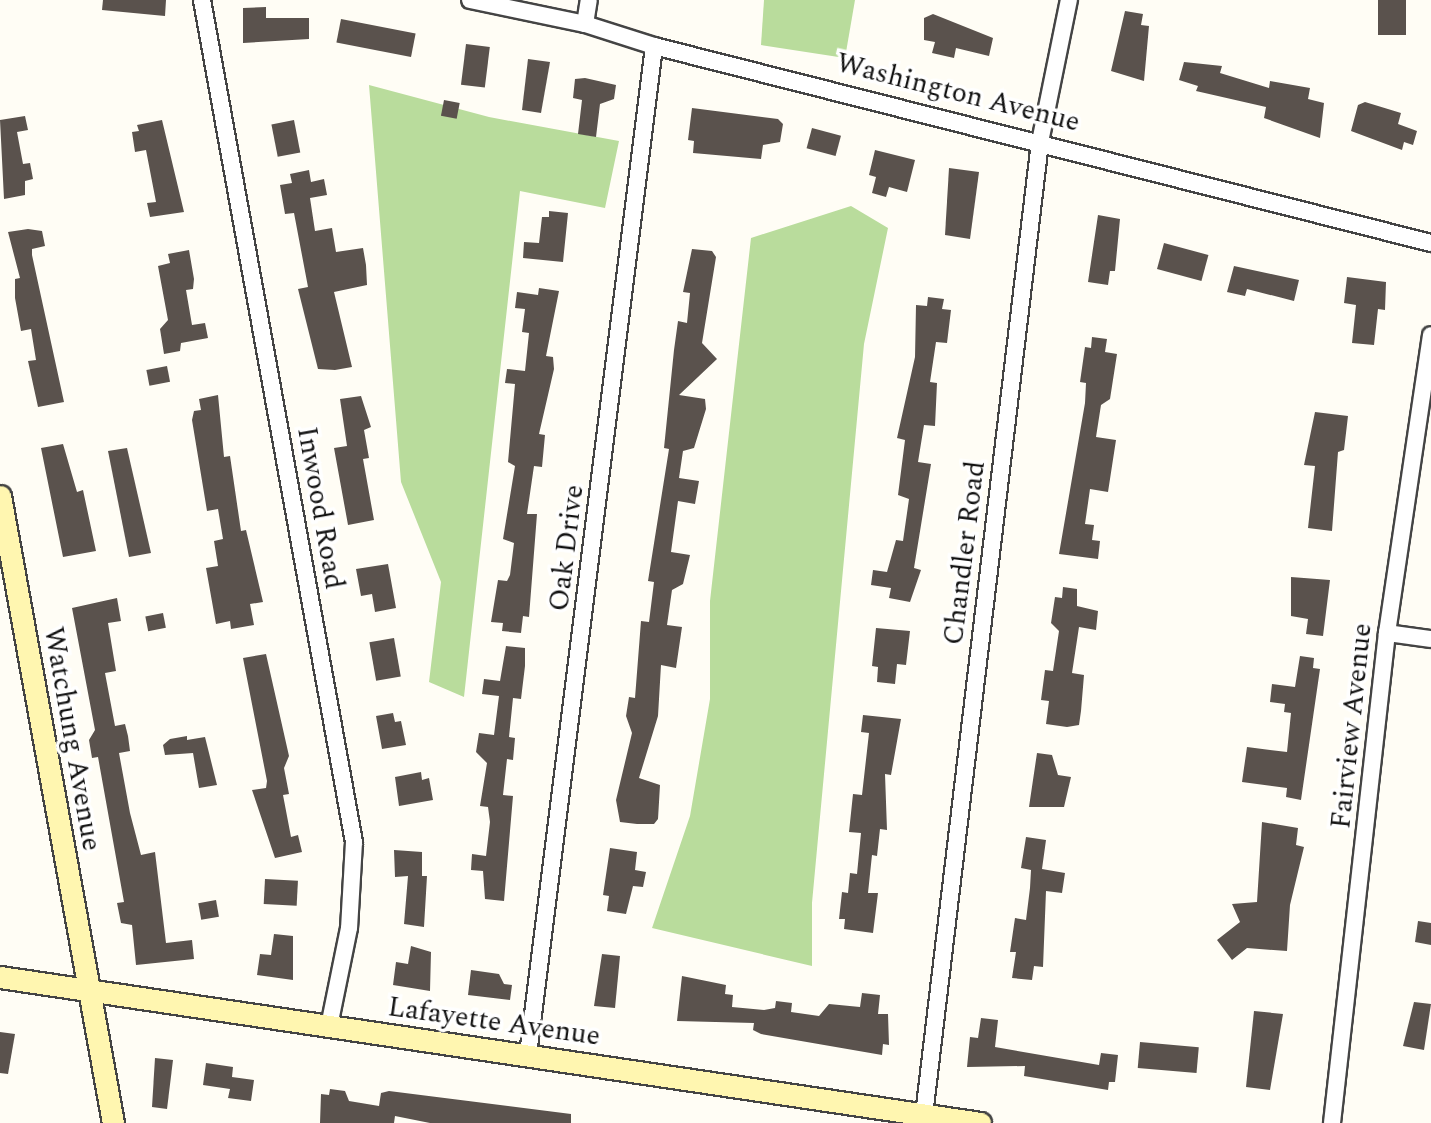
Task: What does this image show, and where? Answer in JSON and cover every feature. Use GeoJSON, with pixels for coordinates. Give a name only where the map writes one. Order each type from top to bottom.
{"type":"FeatureCollection","features":[{"type":"Feature","properties":{"kind":"street","name":"Inwood Road"},"geometry":{"type":"LineString","coordinates":[[202,0],[354,842],[349,928],[329,1026]]}},
{"type":"Feature","properties":{"kind":"street","name":"Washington Avenue"},"geometry":{"type":"LineString","coordinates":[[470,0],[585,24],[654,47],[1040,142],[1431,243]]}},
{"type":"Feature","properties":{"kind":"street"},"geometry":{"type":"LineString","coordinates":[[585,24],[589,0]]}},
{"type":"Feature","properties":{"kind":"street","name":"Chandler Road"},"geometry":{"type":"LineString","coordinates":[[924,1115],[1040,142],[1069,0]]}},
{"type":"Feature","properties":{"kind":"street","name":"Oak Drive"},"geometry":{"type":"LineString","coordinates":[[528,1055],[654,47]]}},
{"type":"Feature","properties":{"kind":"street","name":"Fairview Avenue"},"geometry":{"type":"LineString","coordinates":[[1332,1123],[1387,633],[1431,335]]}},
{"type":"Feature","properties":{"kind":"street","name":"Watchung Avenue"},"geometry":{"type":"LineString","coordinates":[[0,496],[113,1123]]}},
{"type":"Feature","properties":{"kind":"street"},"geometry":{"type":"LineString","coordinates":[[1387,633],[1431,639]]}},
{"type":"Feature","properties":{"kind":"street","name":"Lafayette Avenue"},"geometry":{"type":"LineString","coordinates":[[0,977],[981,1123]]}},
{"type":"Feature","properties":{"kind":"green space"},"geometry":{"type":"Polygon","coordinates":[[[764,0],[855,0],[845,58],[761,45],[764,0]]]}},
{"type":"Feature","properties":{"kind":"green space"},"geometry":{"type":"Polygon","coordinates":[[[369,85],[489,117],[619,141],[605,208],[520,191],[464,697],[429,682],[441,582],[401,482],[369,85]]]}},
{"type":"Feature","properties":{"kind":"green space"},"geometry":{"type":"Polygon","coordinates":[[[851,206],[888,228],[864,344],[812,903],[812,966],[652,928],[690,816],[710,699],[710,601],[751,238],[851,206]]]}},
{"type":"Feature","properties":{"kind":"building"},"geometry":{"type":"Polygon","coordinates":[[[103,0],[166,0],[165,16],[102,10],[103,0]]]}},
{"type":"Feature","properties":{"kind":"building"},"geometry":{"type":"Polygon","coordinates":[[[1378,0],[1406,0],[1406,35],[1378,35],[1378,0]]]}},
{"type":"Feature","properties":{"kind":"building"},"geometry":{"type":"Polygon","coordinates":[[[266,7],[266,18],[309,18],[309,39],[243,43],[243,8],[266,7]]]}},
{"type":"Feature","properties":{"kind":"building"},"geometry":{"type":"Polygon","coordinates":[[[1125,11],[1143,14],[1141,25],[1149,26],[1144,81],[1111,71],[1125,11]]]}},
{"type":"Feature","properties":{"kind":"building"},"geometry":{"type":"Polygon","coordinates":[[[933,14],[993,38],[989,56],[956,48],[954,58],[932,53],[935,42],[924,40],[924,18],[933,14]]]}},
{"type":"Feature","properties":{"kind":"building"},"geometry":{"type":"Polygon","coordinates":[[[341,19],[416,34],[411,57],[336,43],[341,19]]]}},
{"type":"Feature","properties":{"kind":"building"},"geometry":{"type":"Polygon","coordinates":[[[466,44],[490,47],[485,88],[461,85],[466,44]]]}},
{"type":"Feature","properties":{"kind":"building"},"geometry":{"type":"Polygon","coordinates":[[[528,59],[550,62],[541,113],[522,110],[528,59]]]}},
{"type":"Feature","properties":{"kind":"building"},"geometry":{"type":"Polygon","coordinates":[[[1184,62],[1222,66],[1220,73],[1269,88],[1270,81],[1310,88],[1308,99],[1324,103],[1320,138],[1264,118],[1266,107],[1196,91],[1198,86],[1179,80],[1184,62]]]}},
{"type":"Feature","properties":{"kind":"building"},"geometry":{"type":"Polygon","coordinates":[[[585,78],[616,85],[614,99],[600,104],[596,137],[578,134],[582,100],[573,98],[575,79],[585,78]]]}},
{"type":"Feature","properties":{"kind":"building"},"geometry":{"type":"Polygon","coordinates":[[[444,100],[460,103],[457,119],[441,116],[444,100]]]}},
{"type":"Feature","properties":{"kind":"building"},"geometry":{"type":"Polygon","coordinates":[[[1365,102],[1401,113],[1398,124],[1417,131],[1413,145],[1404,142],[1402,150],[1351,131],[1358,105],[1365,102]]]}},
{"type":"Feature","properties":{"kind":"building"},"geometry":{"type":"Polygon","coordinates":[[[692,108],[778,119],[783,124],[780,142],[763,145],[761,159],[693,153],[694,141],[688,140],[692,108]]]}},
{"type":"Feature","properties":{"kind":"building"},"geometry":{"type":"Polygon","coordinates":[[[25,116],[28,130],[17,132],[23,164],[30,163],[33,179],[25,181],[25,195],[4,199],[0,120],[25,116]]]}},
{"type":"Feature","properties":{"kind":"building"},"geometry":{"type":"Polygon","coordinates":[[[162,120],[184,212],[150,217],[147,203],[156,202],[146,150],[135,152],[132,132],[139,131],[137,125],[162,120]]]}},
{"type":"Feature","properties":{"kind":"building"},"geometry":{"type":"Polygon","coordinates":[[[294,120],[300,152],[278,157],[271,124],[294,120]]]}},
{"type":"Feature","properties":{"kind":"building"},"geometry":{"type":"Polygon","coordinates":[[[812,128],[841,136],[836,156],[807,148],[812,128]]]}},
{"type":"Feature","properties":{"kind":"building"},"geometry":{"type":"Polygon","coordinates":[[[875,150],[915,160],[907,192],[889,187],[886,197],[872,193],[876,177],[869,175],[875,150]]]}},
{"type":"Feature","properties":{"kind":"building"},"geometry":{"type":"Polygon","coordinates":[[[949,168],[979,172],[970,239],[945,235],[949,168]]]}},
{"type":"Feature","properties":{"kind":"building"},"geometry":{"type":"Polygon","coordinates":[[[309,170],[311,182],[324,179],[327,195],[310,198],[315,231],[332,228],[336,252],[363,248],[366,265],[367,285],[334,292],[352,367],[335,370],[318,369],[298,289],[308,287],[294,213],[285,214],[280,185],[292,183],[290,174],[309,170]]]}},
{"type":"Feature","properties":{"kind":"building"},"geometry":{"type":"Polygon","coordinates":[[[549,211],[568,213],[563,262],[523,258],[524,242],[539,243],[542,217],[549,217],[549,211]]]}},
{"type":"Feature","properties":{"kind":"building"},"geometry":{"type":"Polygon","coordinates":[[[1098,215],[1120,219],[1115,271],[1110,271],[1108,285],[1088,282],[1098,215]]]}},
{"type":"Feature","properties":{"kind":"building"},"geometry":{"type":"Polygon","coordinates":[[[28,229],[42,231],[45,246],[32,249],[32,255],[64,402],[38,407],[28,361],[36,360],[31,329],[21,331],[15,298],[15,279],[20,278],[8,232],[28,229]]]}},
{"type":"Feature","properties":{"kind":"building"},"geometry":{"type":"Polygon","coordinates":[[[1164,243],[1208,255],[1201,281],[1157,269],[1164,243]]]}},
{"type":"Feature","properties":{"kind":"building"},"geometry":{"type":"Polygon","coordinates":[[[692,249],[712,251],[716,257],[702,343],[717,359],[679,395],[705,399],[706,409],[694,448],[683,451],[679,478],[699,481],[695,504],[678,501],[671,552],[690,555],[683,584],[672,590],[667,625],[682,627],[676,668],[661,665],[658,716],[639,778],[660,785],[658,819],[654,824],[637,824],[620,822],[616,800],[632,733],[626,716],[629,697],[635,698],[641,621],[649,622],[654,582],[648,581],[669,449],[664,448],[674,350],[678,321],[687,323],[690,293],[683,292],[692,249]]]}},
{"type":"Feature","properties":{"kind":"building"},"geometry":{"type":"Polygon","coordinates":[[[189,250],[194,279],[193,289],[186,290],[192,325],[205,323],[208,338],[181,343],[180,351],[164,354],[160,329],[168,320],[158,266],[170,263],[168,254],[189,250]]]}},
{"type":"Feature","properties":{"kind":"building"},"geometry":{"type":"Polygon","coordinates":[[[1234,266],[1299,280],[1294,301],[1247,289],[1245,296],[1227,292],[1234,266]]]}},
{"type":"Feature","properties":{"kind":"building"},"geometry":{"type":"Polygon","coordinates":[[[1347,277],[1386,282],[1385,310],[1378,309],[1374,345],[1352,343],[1356,305],[1344,303],[1347,277]]]}},
{"type":"Feature","properties":{"kind":"building"},"geometry":{"type":"Polygon","coordinates":[[[539,288],[559,291],[546,356],[553,357],[554,369],[539,434],[545,435],[542,467],[534,466],[527,514],[537,514],[529,617],[523,616],[521,633],[502,631],[503,623],[491,622],[498,580],[507,581],[510,575],[514,543],[503,539],[515,466],[508,462],[515,384],[505,383],[507,369],[525,371],[529,333],[522,332],[525,309],[515,308],[517,292],[538,295],[539,288]]]}},
{"type":"Feature","properties":{"kind":"building"},"geometry":{"type":"Polygon","coordinates":[[[928,297],[944,299],[942,309],[951,310],[947,343],[936,342],[930,382],[937,383],[935,426],[924,425],[918,462],[931,464],[914,568],[921,570],[910,602],[889,598],[891,588],[871,585],[873,570],[887,572],[896,540],[903,541],[909,499],[898,495],[905,440],[897,438],[915,357],[916,305],[927,306],[928,297]]]}},
{"type":"Feature","properties":{"kind":"building"},"geometry":{"type":"Polygon","coordinates":[[[1092,337],[1107,339],[1105,352],[1117,354],[1110,399],[1101,405],[1096,437],[1116,440],[1108,492],[1090,489],[1085,524],[1094,525],[1092,540],[1100,541],[1098,559],[1059,554],[1085,403],[1086,383],[1080,382],[1085,347],[1091,348],[1092,337]]]}},
{"type":"Feature","properties":{"kind":"building"},"geometry":{"type":"Polygon","coordinates":[[[167,366],[170,382],[149,386],[146,370],[167,366]]]}},
{"type":"Feature","properties":{"kind":"building"},"geometry":{"type":"Polygon","coordinates":[[[218,395],[224,457],[230,456],[241,531],[246,530],[263,602],[250,604],[254,625],[231,629],[230,621],[216,624],[206,568],[218,566],[214,541],[223,539],[218,509],[207,511],[192,420],[194,411],[201,410],[199,399],[218,395]]]}},
{"type":"Feature","properties":{"kind":"building"},"geometry":{"type":"Polygon","coordinates":[[[361,396],[371,427],[364,430],[369,458],[363,459],[374,520],[348,525],[334,448],[347,446],[340,399],[361,396]]]}},
{"type":"Feature","properties":{"kind":"building"},"geometry":{"type":"Polygon","coordinates":[[[1315,412],[1348,416],[1344,450],[1338,452],[1332,531],[1308,528],[1315,466],[1304,465],[1315,412]]]}},
{"type":"Feature","properties":{"kind":"building"},"geometry":{"type":"Polygon","coordinates":[[[63,444],[77,492],[83,490],[96,551],[63,557],[41,448],[63,444]]]}},
{"type":"Feature","properties":{"kind":"building"},"geometry":{"type":"Polygon","coordinates":[[[127,448],[151,553],[129,557],[108,451],[127,448]]]}},
{"type":"Feature","properties":{"kind":"building"},"geometry":{"type":"Polygon","coordinates":[[[388,564],[396,608],[375,612],[372,594],[361,596],[356,569],[388,564]]]}},
{"type":"Feature","properties":{"kind":"building"},"geometry":{"type":"Polygon","coordinates":[[[1291,577],[1330,580],[1323,636],[1306,634],[1308,619],[1291,616],[1291,577]]]}},
{"type":"Feature","properties":{"kind":"building"},"geometry":{"type":"Polygon","coordinates":[[[1063,587],[1077,589],[1077,606],[1098,611],[1096,630],[1079,627],[1072,673],[1084,675],[1081,711],[1079,725],[1067,727],[1046,724],[1049,701],[1041,700],[1045,670],[1053,671],[1059,631],[1051,623],[1055,597],[1062,598],[1063,587]]]}},
{"type":"Feature","properties":{"kind":"building"},"geometry":{"type":"Polygon","coordinates":[[[117,598],[121,621],[108,623],[116,671],[105,673],[115,726],[125,724],[128,736],[130,751],[119,753],[130,813],[141,855],[155,852],[166,943],[192,940],[194,959],[136,965],[132,925],[121,923],[117,903],[124,902],[98,757],[92,758],[89,740],[95,730],[72,608],[117,598]]]}},
{"type":"Feature","properties":{"kind":"building"},"geometry":{"type":"Polygon","coordinates":[[[163,613],[166,628],[148,631],[145,616],[163,613]]]}},
{"type":"Feature","properties":{"kind":"building"},"geometry":{"type":"Polygon","coordinates":[[[876,628],[910,631],[906,665],[897,664],[895,684],[877,682],[878,667],[872,666],[876,628]]]}},
{"type":"Feature","properties":{"kind":"building"},"geometry":{"type":"Polygon","coordinates":[[[394,638],[401,676],[376,681],[369,642],[394,638]]]}},
{"type":"Feature","properties":{"kind":"building"},"geometry":{"type":"Polygon","coordinates":[[[506,646],[525,648],[525,666],[521,699],[513,698],[509,737],[515,738],[513,760],[507,759],[503,795],[513,796],[504,901],[485,899],[483,871],[471,870],[472,854],[486,856],[490,822],[488,807],[480,806],[487,763],[476,752],[479,733],[494,735],[499,696],[482,694],[484,679],[500,681],[506,646]]]}},
{"type":"Feature","properties":{"kind":"building"},"geometry":{"type":"Polygon","coordinates":[[[266,654],[289,756],[284,768],[289,794],[283,795],[291,837],[298,835],[302,852],[275,858],[252,790],[266,788],[267,781],[243,658],[266,654]]]}},
{"type":"Feature","properties":{"kind":"building"},"geometry":{"type":"Polygon","coordinates":[[[1300,656],[1314,658],[1313,668],[1320,669],[1301,800],[1286,797],[1287,788],[1242,782],[1247,747],[1287,752],[1291,713],[1284,712],[1285,704],[1270,702],[1272,684],[1295,687],[1300,656]]]}},
{"type":"Feature","properties":{"kind":"building"},"geometry":{"type":"Polygon","coordinates":[[[393,713],[395,722],[401,721],[406,745],[382,749],[376,716],[393,713]]]}},
{"type":"Feature","properties":{"kind":"building"},"geometry":{"type":"Polygon","coordinates":[[[863,715],[901,719],[891,775],[885,774],[887,830],[880,829],[877,856],[872,855],[868,893],[878,893],[873,933],[844,929],[845,919],[839,919],[842,892],[848,893],[850,873],[857,874],[861,833],[849,832],[853,794],[862,795],[869,733],[861,732],[863,715]]]}},
{"type":"Feature","properties":{"kind":"building"},"geometry":{"type":"Polygon","coordinates":[[[187,736],[187,740],[205,737],[217,785],[199,788],[193,753],[165,755],[163,745],[170,739],[187,736]]]}},
{"type":"Feature","properties":{"kind":"building"},"geometry":{"type":"Polygon","coordinates":[[[1037,753],[1052,755],[1058,775],[1071,777],[1064,807],[1029,807],[1037,753]]]}},
{"type":"Feature","properties":{"kind":"building"},"geometry":{"type":"Polygon","coordinates":[[[421,772],[422,780],[429,778],[433,800],[399,806],[395,777],[421,772]]]}},
{"type":"Feature","properties":{"kind":"building"},"geometry":{"type":"Polygon","coordinates":[[[1262,822],[1298,828],[1296,845],[1304,847],[1290,905],[1287,951],[1247,948],[1232,960],[1217,940],[1240,922],[1232,904],[1257,902],[1262,822]]]}},
{"type":"Feature","properties":{"kind":"building"},"geometry":{"type":"Polygon","coordinates":[[[1026,837],[1046,840],[1042,869],[1065,873],[1062,893],[1046,891],[1043,967],[1034,966],[1032,980],[1012,978],[1016,952],[1010,952],[1015,918],[1026,920],[1031,870],[1021,868],[1026,837]]]}},
{"type":"Feature","properties":{"kind":"building"},"geometry":{"type":"Polygon","coordinates":[[[610,848],[637,852],[635,870],[646,872],[643,887],[633,886],[626,914],[607,911],[609,896],[603,895],[610,848]]]}},
{"type":"Feature","properties":{"kind":"building"},"geometry":{"type":"Polygon","coordinates":[[[394,850],[422,852],[422,876],[427,876],[424,927],[404,924],[408,876],[395,877],[394,850]]]}},
{"type":"Feature","properties":{"kind":"building"},"geometry":{"type":"Polygon","coordinates":[[[265,879],[298,881],[297,906],[264,904],[265,879]]]}},
{"type":"Feature","properties":{"kind":"building"},"geometry":{"type":"Polygon","coordinates":[[[216,900],[219,917],[201,920],[198,903],[216,900]]]}},
{"type":"Feature","properties":{"kind":"building"},"geometry":{"type":"Polygon","coordinates":[[[1418,921],[1431,923],[1431,945],[1415,942],[1418,921]]]}},
{"type":"Feature","properties":{"kind":"building"},"geometry":{"type":"Polygon","coordinates":[[[274,934],[293,936],[293,980],[257,975],[260,954],[271,955],[274,934]]]}},
{"type":"Feature","properties":{"kind":"building"},"geometry":{"type":"Polygon","coordinates":[[[411,946],[431,952],[430,991],[393,985],[396,962],[408,964],[411,946]]]}},
{"type":"Feature","properties":{"kind":"building"},"geometry":{"type":"Polygon","coordinates":[[[602,954],[620,956],[615,1008],[594,1006],[602,954]]]}},
{"type":"Feature","properties":{"kind":"building"},"geometry":{"type":"Polygon","coordinates":[[[471,970],[499,974],[504,984],[512,985],[510,1000],[468,995],[471,970]]]}},
{"type":"Feature","properties":{"kind":"building"},"geometry":{"type":"Polygon","coordinates":[[[682,976],[726,985],[725,994],[733,995],[732,1007],[764,1010],[775,1008],[776,1001],[792,1003],[791,1012],[819,1016],[829,1004],[860,1007],[862,993],[880,995],[878,1014],[888,1014],[889,1045],[883,1044],[882,1055],[761,1034],[753,1030],[754,1023],[677,1021],[682,976]]]}},
{"type":"Feature","properties":{"kind":"building"},"geometry":{"type":"Polygon","coordinates":[[[1414,1002],[1431,1004],[1424,1050],[1403,1046],[1414,1002]]]}},
{"type":"Feature","properties":{"kind":"building"},"geometry":{"type":"Polygon","coordinates":[[[1254,1011],[1283,1014],[1270,1090],[1246,1087],[1254,1011]]]}},
{"type":"Feature","properties":{"kind":"building"},"geometry":{"type":"Polygon","coordinates":[[[981,1018],[998,1020],[995,1047],[1099,1065],[1101,1053],[1118,1055],[1115,1082],[1109,1082],[1108,1090],[1024,1076],[1025,1066],[967,1067],[970,1037],[978,1038],[981,1018]]]}},
{"type":"Feature","properties":{"kind":"building"},"geometry":{"type":"Polygon","coordinates":[[[0,1032],[15,1034],[8,1074],[0,1073],[0,1032]]]}},
{"type":"Feature","properties":{"kind":"building"},"geometry":{"type":"Polygon","coordinates":[[[1140,1042],[1199,1047],[1197,1073],[1138,1068],[1140,1042]]]}},
{"type":"Feature","properties":{"kind":"building"},"geometry":{"type":"Polygon","coordinates":[[[155,1058],[173,1060],[167,1109],[152,1107],[155,1058]]]}},
{"type":"Feature","properties":{"kind":"building"},"geometry":{"type":"Polygon","coordinates":[[[206,1063],[233,1067],[232,1077],[254,1080],[251,1101],[228,1098],[230,1089],[203,1085],[206,1063]]]}},
{"type":"Feature","properties":{"kind":"building"},"geometry":{"type":"Polygon","coordinates":[[[330,1089],[345,1091],[349,1101],[379,1106],[381,1093],[389,1091],[571,1114],[571,1123],[430,1123],[395,1116],[394,1123],[320,1123],[321,1094],[329,1095],[330,1089]]]}}]}
